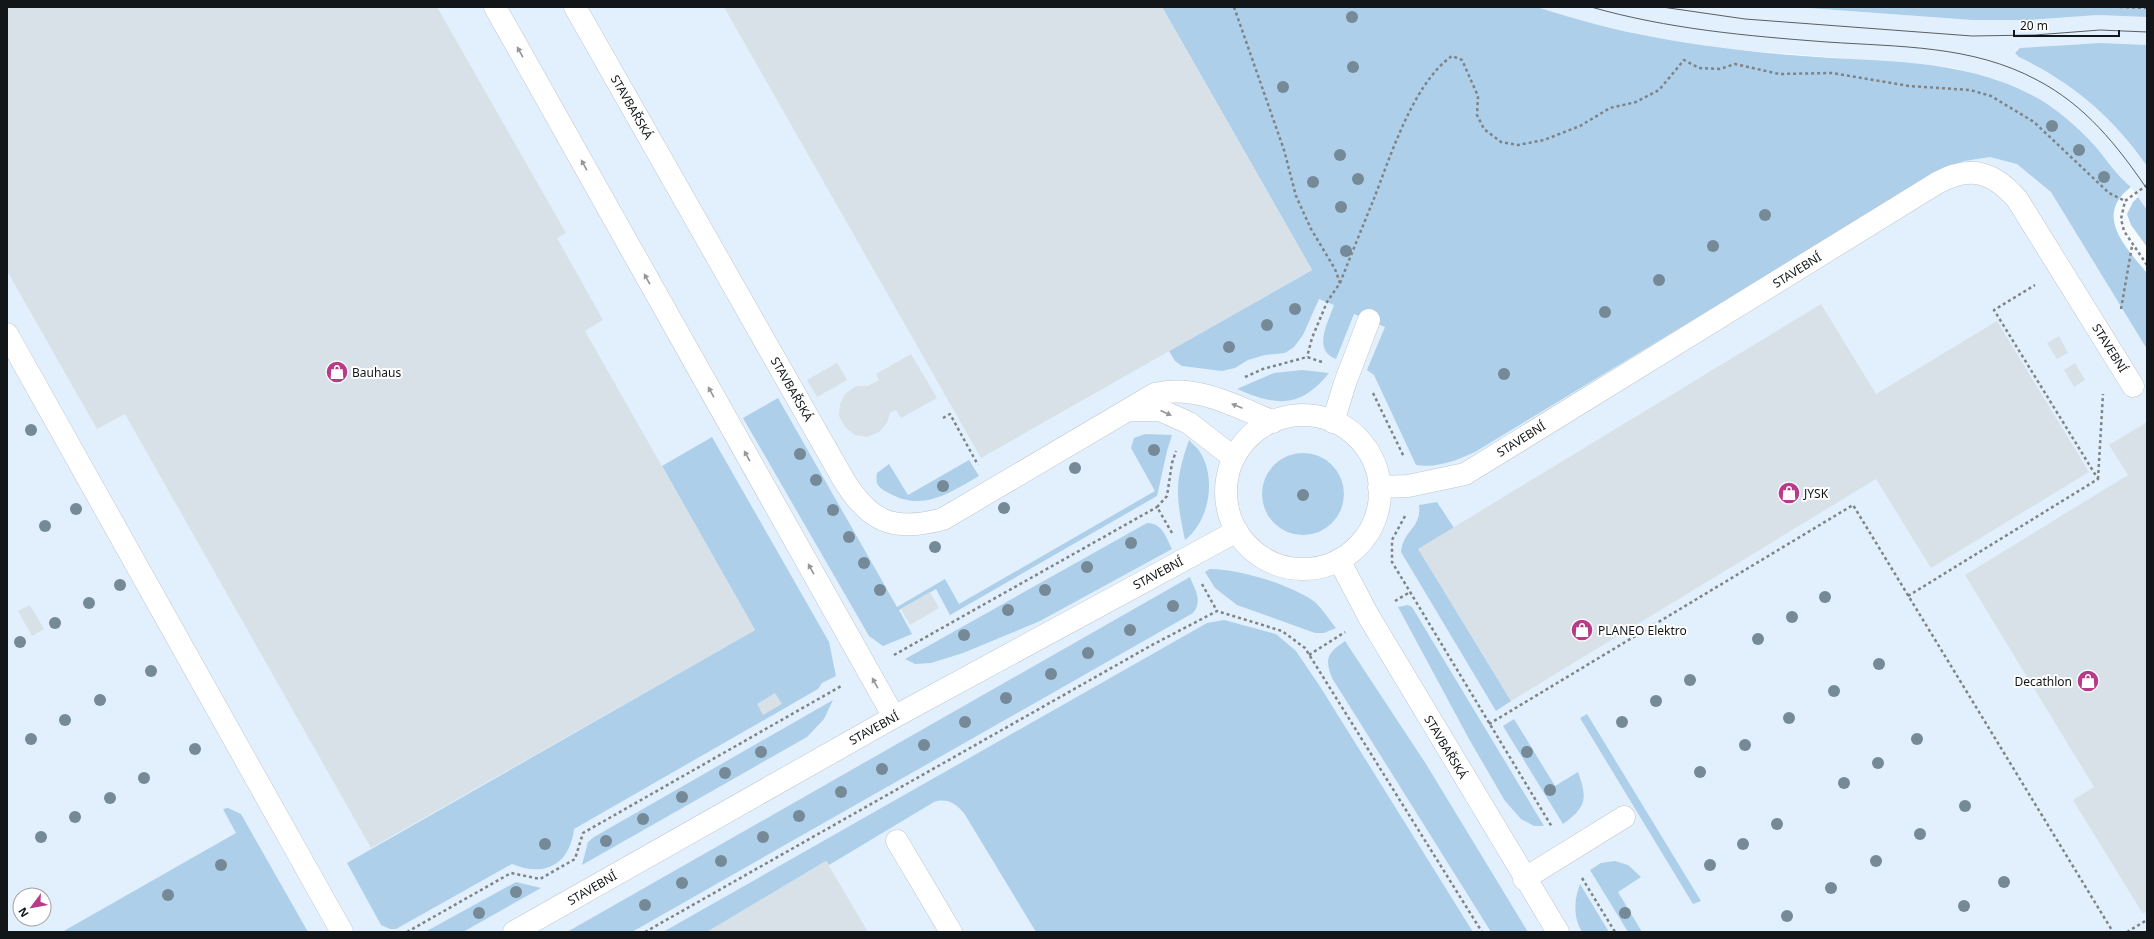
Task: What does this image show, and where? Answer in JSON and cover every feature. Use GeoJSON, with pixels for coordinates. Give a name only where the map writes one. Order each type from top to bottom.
{"type":"FeatureCollection","features":[{"type":"Feature","properties":{"kind":"street"},"geometry":{"type":"LineString","coordinates":[[495,7],[894,717]]}},
{"type":"Feature","properties":{"kind":"street","name":"STAVBAŘSKÁ"},"geometry":{"type":"LineString","coordinates":[[575,7],[842,477],[853,495],[867,511],[882,520],[900,525],[921,525],[943,519],[1155,394],[1171,390],[1200,394],[1230,403],[1273,422]]}},
{"type":"Feature","properties":{"kind":"street","name":"STAVEBNÍ"},"geometry":{"type":"LineString","coordinates":[[1379,486],[1408,486],[1464,474],[1953,175],[1971,172],[1989,176],[2005,185],[2017,199],[2133,386]]}},
{"type":"Feature","properties":{"kind":"street"},"geometry":{"type":"LineString","coordinates":[[1332,422],[1369,320]]}},
{"type":"Feature","properties":{"kind":"street"},"geometry":{"type":"LineString","coordinates":[[7,334],[342,932]]}},
{"type":"Feature","properties":{"kind":"street"},"geometry":{"type":"LineString","coordinates":[[1128,410],[1160,410],[1189,423],[1234,458]]}},
{"type":"Feature","properties":{"kind":"street"},"geometry":{"type":"LineString","coordinates":[[1303,416],[1332,422],[1350,432],[1365,447],[1377,473],[1379,486],[1376,516],[1370,529],[1351,552],[1339,560],[1323,567],[1307,569],[1284,567],[1259,555],[1247,544],[1237,531],[1230,517],[1226,488],[1229,473],[1234,458],[1250,437],[1273,422],[1288,417],[1303,416]]}},
{"type":"Feature","properties":{"kind":"street","name":"STAVEBNÍ"},"geometry":{"type":"LineString","coordinates":[[514,932],[894,717],[1237,531]]}},
{"type":"Feature","properties":{"kind":"street","name":"STAVBAŘSKÁ"},"geometry":{"type":"LineString","coordinates":[[1339,560],[1369,617],[1524,879],[1558,932]]}},
{"type":"Feature","properties":{"kind":"street"},"geometry":{"type":"LineString","coordinates":[[1524,879],[1624,817]]}},
{"type":"Feature","properties":{"kind":"street"},"geometry":{"type":"LineString","coordinates":[[897,841],[951,932]]}},
{"type":"Feature","properties":{"kind":"path"},"geometry":{"type":"LineString","coordinates":[[1234,7],[1284,150],[1296,196],[1311,229],[1335,269],[1340,283]]}},
{"type":"Feature","properties":{"kind":"path"},"geometry":{"type":"LineString","coordinates":[[2120,7],[2147,8]]}},
{"type":"Feature","properties":{"kind":"path"},"geometry":{"type":"LineString","coordinates":[[1615,932],[1392,562],[1392,540],[1409,508],[1405,459],[1366,378],[1307,357],[1326,302],[1340,283],[1389,158],[1413,106],[1440,65],[1452,56],[1462,60],[1478,96],[1477,115],[1484,129],[1501,142],[1518,145],[1544,140],[1580,126],[1610,108],[1636,102],[1659,90],[1684,60],[1699,68],[1720,69],[1736,64],[1779,74],[1832,73],[1909,86],[1970,90],[1991,96],[2034,122],[2109,193],[2125,201]]}},
{"type":"Feature","properties":{"kind":"path"},"geometry":{"type":"LineString","coordinates":[[2147,184],[2125,201],[2121,219],[2124,231],[2147,265]]}},
{"type":"Feature","properties":{"kind":"path"},"geometry":{"type":"LineString","coordinates":[[1908,596],[2098,480],[1994,310],[2060,270]]}},
{"type":"Feature","properties":{"kind":"path"},"geometry":{"type":"LineString","coordinates":[[1489,724],[1853,505],[2113,932]]}},
{"type":"Feature","properties":{"kind":"path"},"geometry":{"type":"LineString","coordinates":[[407,932],[511,874],[540,879],[576,859],[583,833],[868,670],[1157,508]]}},
{"type":"Feature","properties":{"kind":"path"},"geometry":{"type":"LineString","coordinates":[[1198,578],[1217,611],[1282,631],[1305,648],[1482,932]]}},
{"type":"Feature","properties":{"kind":"path"},"geometry":{"type":"LineString","coordinates":[[645,932],[1145,649],[1217,611]]}},
{"type":"Feature","properties":{"kind":"path"},"geometry":{"type":"LineString","coordinates":[[2127,932],[2147,920]]}},
{"type":"Feature","properties":{"kind":"shaded area"},"geometry":{"type":"Polygon","coordinates":[[[7,7],[1162,7],[1312,270],[1998,98],[2115,209],[2113,216],[2115,230],[2147,280],[2147,932],[7,932],[7,7]]]}},
{"type":"Feature","properties":{"kind":"shaded area"},"geometry":{"type":"Polygon","coordinates":[[[1162,7],[1537,7],[1602,26],[1668,40],[1769,53],[1919,64],[1976,74],[2003,82],[2039,99],[2065,117],[2088,138],[2116,172],[2131,187],[2121,196],[2116,205],[2114,223],[2122,242],[2144,269],[2147,275],[2147,349],[2051,192],[2017,164],[1990,157],[1964,161],[1939,171],[1475,452],[1439,465],[1416,465],[1374,375],[1367,370],[1385,327],[1354,314],[1336,359],[1329,355],[1323,343],[1326,328],[1334,305],[1319,299],[1303,335],[1294,347],[1285,353],[1265,355],[1248,360],[1235,368],[1222,371],[1182,366],[1175,361],[1169,351],[1312,270],[1162,7]]]}},
{"type":"Feature","properties":{"kind":"shaded area"},"geometry":{"type":"Polygon","coordinates":[[[1537,7],[1795,7],[1972,20],[2030,20],[2098,15],[2147,17],[2147,45],[2077,44],[2050,46],[2016,55],[2071,86],[2091,102],[2120,131],[2147,166],[2147,210],[2131,187],[2117,176],[2095,146],[2074,124],[2031,94],[1998,80],[1950,67],[1716,48],[1669,41],[1578,20],[1537,7]]]}},
{"type":"Feature","properties":{"kind":"shaded area"},"geometry":{"type":"Polygon","coordinates":[[[1795,7],[2147,7],[2147,17],[2098,15],[2030,20],[1972,20],[1795,7]]]}},
{"type":"Feature","properties":{"kind":"shaded area"},"geometry":{"type":"Polygon","coordinates":[[[2100,43],[2147,45],[2147,166],[2120,132],[2090,103],[2057,78],[2019,57],[2015,53],[2020,48],[2100,43]]]}},
{"type":"Feature","properties":{"kind":"shaded area"},"geometry":{"type":"Polygon","coordinates":[[[2138,197],[2147,210],[2147,247],[2131,225],[2127,214],[2133,202],[2138,197]]]}},
{"type":"Feature","properties":{"kind":"shaded area"},"geometry":{"type":"Polygon","coordinates":[[[1302,370],[1329,373],[1308,393],[1287,401],[1264,399],[1237,389],[1274,373],[1302,370]]]}},
{"type":"Feature","properties":{"kind":"shaded area"},"geometry":{"type":"Polygon","coordinates":[[[778,398],[897,607],[945,579],[959,604],[1155,491],[1131,448],[1134,438],[1145,434],[1172,435],[1157,496],[950,615],[936,589],[899,610],[912,634],[883,646],[869,636],[743,418],[778,398]]]}},
{"type":"Feature","properties":{"kind":"shaded area"},"geometry":{"type":"Polygon","coordinates":[[[712,437],[829,642],[836,676],[822,683],[818,689],[574,829],[572,841],[567,851],[554,865],[535,869],[524,868],[512,864],[396,929],[390,929],[381,925],[347,863],[755,630],[662,466],[712,437]]]}},
{"type":"Feature","properties":{"kind":"shaded area"},"geometry":{"type":"Polygon","coordinates":[[[1189,440],[1199,450],[1205,463],[1209,487],[1205,511],[1200,522],[1185,540],[1178,500],[1178,490],[1181,468],[1189,440]]]}},
{"type":"Feature","properties":{"kind":"shaded area"},"geometry":{"type":"Polygon","coordinates":[[[1303,453],[1319,457],[1332,465],[1340,478],[1344,494],[1340,510],[1332,523],[1319,531],[1303,535],[1287,531],[1274,523],[1266,510],[1262,494],[1266,478],[1274,465],[1287,457],[1303,453]]]}},
{"type":"Feature","properties":{"kind":"shaded area"},"geometry":{"type":"Polygon","coordinates":[[[969,460],[979,476],[946,494],[924,501],[912,501],[900,498],[879,487],[876,480],[877,473],[889,464],[908,495],[969,460]]]}},
{"type":"Feature","properties":{"kind":"shaded area"},"geometry":{"type":"Polygon","coordinates":[[[1437,502],[1454,528],[1419,549],[1511,701],[1496,711],[1401,552],[1405,539],[1418,519],[1419,505],[1437,502]]]}},
{"type":"Feature","properties":{"kind":"shaded area"},"geometry":{"type":"Polygon","coordinates":[[[1147,523],[1157,526],[1163,531],[1172,549],[1040,621],[963,653],[931,663],[915,664],[905,659],[1147,523]]]}},
{"type":"Feature","properties":{"kind":"shaded area"},"geometry":{"type":"Polygon","coordinates":[[[1210,569],[1235,572],[1263,578],[1290,588],[1312,600],[1322,609],[1336,628],[1324,633],[1315,633],[1237,605],[1215,588],[1205,572],[1210,569]]]}},
{"type":"Feature","properties":{"kind":"shaded area"},"geometry":{"type":"Polygon","coordinates":[[[1190,577],[1198,600],[1196,609],[1193,613],[632,932],[567,932],[1190,577]]]}},
{"type":"Feature","properties":{"kind":"shaded area"},"geometry":{"type":"Polygon","coordinates":[[[1408,605],[1412,607],[1544,826],[1534,826],[1521,819],[1505,801],[1469,739],[1398,607],[1408,605]]]}},
{"type":"Feature","properties":{"kind":"shaded area"},"geometry":{"type":"Polygon","coordinates":[[[1224,620],[1276,634],[1296,651],[1321,688],[1473,932],[1036,932],[964,813],[950,802],[939,801],[934,802],[829,865],[826,861],[707,932],[663,932],[1207,623],[1224,620]]]}},
{"type":"Feature","properties":{"kind":"shaded area"},"geometry":{"type":"Polygon","coordinates":[[[1345,641],[1426,764],[1528,932],[1491,932],[1332,678],[1328,665],[1329,656],[1345,641]]]}},
{"type":"Feature","properties":{"kind":"shaded area"},"geometry":{"type":"Polygon","coordinates":[[[833,700],[824,719],[807,737],[582,865],[588,842],[594,837],[833,700]]]}},
{"type":"Feature","properties":{"kind":"shaded area"},"geometry":{"type":"Polygon","coordinates":[[[1587,714],[1701,901],[1693,904],[1580,718],[1587,714]]]}},
{"type":"Feature","properties":{"kind":"shaded area"},"geometry":{"type":"Polygon","coordinates":[[[1514,719],[1555,786],[1578,772],[1583,789],[1583,802],[1571,818],[1563,824],[1503,726],[1514,719]]]}},
{"type":"Feature","properties":{"kind":"shaded area"},"geometry":{"type":"Polygon","coordinates":[[[228,808],[241,814],[308,932],[62,932],[236,833],[223,809],[228,808]]]}},
{"type":"Feature","properties":{"kind":"shaded area"},"geometry":{"type":"Polygon","coordinates":[[[1615,861],[1628,865],[1641,877],[1618,892],[1642,932],[1628,932],[1590,870],[1601,863],[1615,861]]]}},
{"type":"Feature","properties":{"kind":"shaded area"},"geometry":{"type":"Polygon","coordinates":[[[516,882],[541,888],[463,932],[425,932],[516,882]]]}},
{"type":"Feature","properties":{"kind":"shaded area"},"geometry":{"type":"Polygon","coordinates":[[[1580,884],[1609,932],[1582,932],[1577,920],[1575,908],[1580,884]]]}},
{"type":"Feature","properties":{"kind":"building","name":"Bauhaus"},"geometry":{"type":"Polygon","coordinates":[[[7,7],[437,7],[566,233],[557,238],[603,320],[585,331],[755,630],[371,848],[125,414],[97,429],[7,271],[7,7]]]}},
{"type":"Feature","properties":{"kind":"building"},"geometry":{"type":"Polygon","coordinates":[[[724,7],[1162,7],[1312,270],[981,458],[724,7]]]}},
{"type":"Feature","properties":{"kind":"building"},"geometry":{"type":"Polygon","coordinates":[[[1821,304],[1876,394],[1997,321],[2089,472],[1931,568],[1876,479],[1511,701],[1418,549],[1821,304]]]}},
{"type":"Feature","properties":{"kind":"building"},"geometry":{"type":"Polygon","coordinates":[[[2059,336],[2068,353],[2057,359],[2047,343],[2059,336]]]}},
{"type":"Feature","properties":{"kind":"building"},"geometry":{"type":"Polygon","coordinates":[[[911,354],[937,398],[901,418],[896,410],[890,413],[887,423],[879,432],[867,437],[855,435],[845,427],[839,416],[840,404],[845,394],[856,386],[868,386],[879,380],[876,374],[911,354]]]}},
{"type":"Feature","properties":{"kind":"building"},"geometry":{"type":"Polygon","coordinates":[[[837,363],[847,380],[817,397],[807,380],[837,363]]]}},
{"type":"Feature","properties":{"kind":"building"},"geometry":{"type":"Polygon","coordinates":[[[2075,363],[2085,380],[2074,387],[2064,370],[2075,363]]]}},
{"type":"Feature","properties":{"kind":"building","name":"Decathlon"},"geometry":{"type":"Polygon","coordinates":[[[2147,422],[2147,911],[2143,914],[2073,800],[2094,787],[1965,575],[2128,475],[2109,445],[2147,422]]]}},
{"type":"Feature","properties":{"kind":"building"},"geometry":{"type":"Polygon","coordinates":[[[930,592],[939,608],[910,625],[901,609],[930,592]]]}},
{"type":"Feature","properties":{"kind":"building"},"geometry":{"type":"Polygon","coordinates":[[[30,605],[44,629],[32,636],[18,611],[30,605]]]}},
{"type":"Feature","properties":{"kind":"building"},"geometry":{"type":"Polygon","coordinates":[[[775,693],[782,704],[763,715],[757,704],[775,693]]]}},
{"type":"Feature","properties":{"kind":"building"},"geometry":{"type":"Polygon","coordinates":[[[826,861],[868,932],[707,932],[826,861]]]}},
{"type":"Feature","properties":{"kind":"tram line"},"geometry":{"type":"LineString","coordinates":[[1591,7],[1649,21],[1737,34],[1797,40],[1908,47],[1961,54],[1987,60],[2037,80],[2070,101],[2099,127],[2124,157],[2147,189]]}},
{"type":"Feature","properties":{"kind":"tram line"},"geometry":{"type":"LineString","coordinates":[[1662,7],[1745,19],[1972,36],[2035,35],[2100,30],[2147,32]]}},
{"type":"Feature","properties":{"kind":"place","name":"Bauhaus"},"geometry":{"type":"Point","coordinates":[337,372]}},
{"type":"Feature","properties":{"kind":"place","name":"JYSK"},"geometry":{"type":"Point","coordinates":[1789,493]}},
{"type":"Feature","properties":{"kind":"place","name":"PLANEO Elektro"},"geometry":{"type":"Point","coordinates":[1582,630]}},
{"type":"Feature","properties":{"kind":"place","name":"Decathlon"},"geometry":{"type":"Point","coordinates":[2088,681]}}]}
